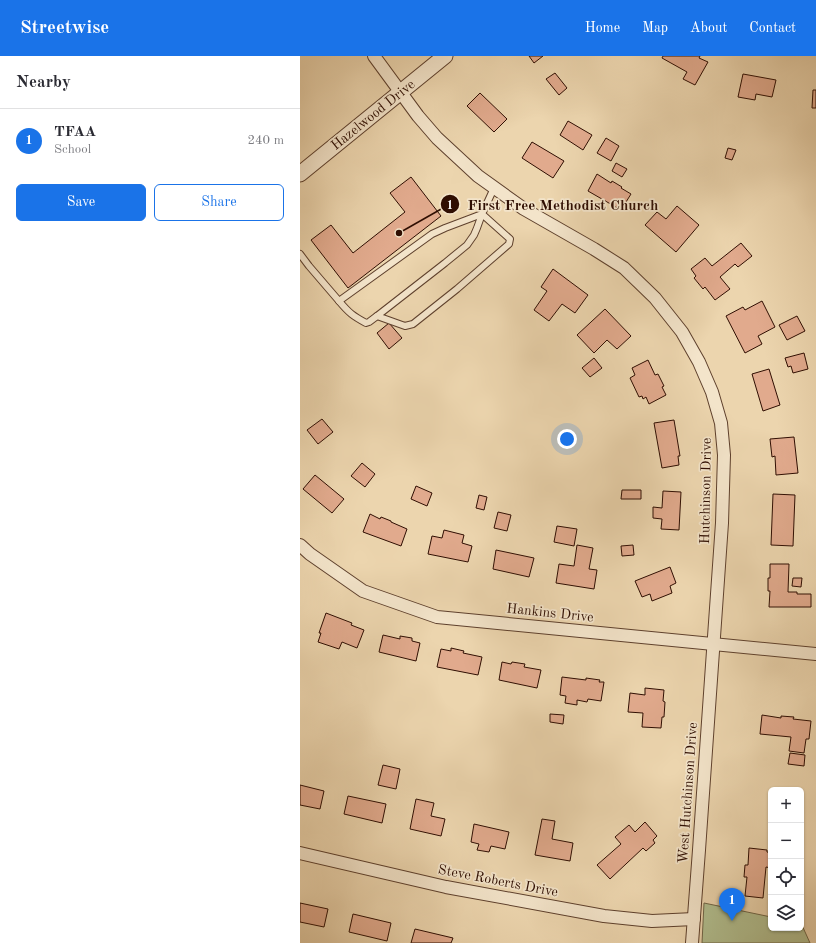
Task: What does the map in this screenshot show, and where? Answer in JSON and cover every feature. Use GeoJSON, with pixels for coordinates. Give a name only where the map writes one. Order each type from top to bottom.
{"type":"FeatureCollection","features":[{"type":"Feature","properties":{"kind":"street","name":"Hutchinson Drive"},"geometry":{"type":"LineString","coordinates":[[374,56],[400,93],[437,138],[478,176],[524,209],[624,268],[655,298],[682,332],[699,362],[712,392],[721,423],[724,455],[722,523],[714,645]]}},
{"type":"Feature","properties":{"kind":"street","name":"Hazelwood Drive"},"geometry":{"type":"LineString","coordinates":[[300,174],[445,56]]}},
{"type":"Feature","properties":{"kind":"street","name":"Hankins Drive"},"geometry":{"type":"LineString","coordinates":[[300,545],[310,554],[363,590],[437,617],[816,654]]}},
{"type":"Feature","properties":{"kind":"street","name":"West Hutchinson Drive"},"geometry":{"type":"LineString","coordinates":[[692,943],[714,645]]}},
{"type":"Feature","properties":{"kind":"street","name":"Steve Roberts Drive"},"geometry":{"type":"LineString","coordinates":[[300,853],[446,888],[604,916],[652,921],[694,919]]}},
{"type":"Feature","properties":{"kind":"lane"},"geometry":{"type":"LineString","coordinates":[[300,254],[346,310],[354,317],[366,323],[369,322],[466,245],[474,235],[494,188]]}},
{"type":"Feature","properties":{"kind":"lane"},"geometry":{"type":"LineString","coordinates":[[339,301],[432,234],[482,214]]}},
{"type":"Feature","properties":{"kind":"lane"},"geometry":{"type":"LineString","coordinates":[[377,316],[405,326],[413,324],[456,290],[509,244],[510,239],[482,214]]}},
{"type":"Feature","properties":{"kind":"green space"},"geometry":{"type":"Polygon","coordinates":[[[704,903],[768,916],[768,931],[804,931],[804,930],[810,943],[702,943],[704,903]]]}},
{"type":"Feature","properties":{"kind":"building"},"geometry":{"type":"Polygon","coordinates":[[[529,56],[543,56],[534,63],[529,56]]]}},
{"type":"Feature","properties":{"kind":"building"},"geometry":{"type":"Polygon","coordinates":[[[663,56],[700,56],[699,58],[708,62],[695,85],[683,79],[687,72],[662,58],[663,56]]]}},
{"type":"Feature","properties":{"kind":"building"},"geometry":{"type":"Polygon","coordinates":[[[555,73],[567,88],[559,95],[546,79],[555,73]]]}},
{"type":"Feature","properties":{"kind":"building"},"geometry":{"type":"Polygon","coordinates":[[[743,74],[776,80],[772,97],[756,94],[755,100],[738,97],[743,74]]]}},
{"type":"Feature","properties":{"kind":"building"},"geometry":{"type":"Polygon","coordinates":[[[813,90],[816,90],[816,108],[812,108],[813,90]]]}},
{"type":"Feature","properties":{"kind":"building"},"geometry":{"type":"Polygon","coordinates":[[[480,93],[507,119],[494,132],[467,106],[480,93]]]}},
{"type":"Feature","properties":{"kind":"building"},"geometry":{"type":"Polygon","coordinates":[[[568,121],[592,135],[583,150],[560,135],[568,121]]]}},
{"type":"Feature","properties":{"kind":"building"},"geometry":{"type":"Polygon","coordinates":[[[606,138],[619,146],[611,161],[597,153],[606,138]]]}},
{"type":"Feature","properties":{"kind":"building"},"geometry":{"type":"Polygon","coordinates":[[[532,142],[564,161],[553,178],[522,158],[532,142]]]}},
{"type":"Feature","properties":{"kind":"building"},"geometry":{"type":"Polygon","coordinates":[[[728,148],[736,150],[732,160],[725,158],[728,148]]]}},
{"type":"Feature","properties":{"kind":"building"},"geometry":{"type":"Polygon","coordinates":[[[616,163],[627,169],[622,177],[612,171],[616,163]]]}},
{"type":"Feature","properties":{"kind":"building"},"geometry":{"type":"Polygon","coordinates":[[[597,174],[611,183],[612,181],[631,194],[621,210],[588,191],[597,174]]]}},
{"type":"Feature","properties":{"kind":"building"},"geometry":{"type":"Polygon","coordinates":[[[411,177],[441,216],[348,288],[311,240],[331,225],[353,253],[405,212],[390,193],[411,177]]]}},
{"type":"Feature","properties":{"kind":"building"},"geometry":{"type":"Polygon","coordinates":[[[677,206],[699,225],[676,252],[645,225],[657,212],[666,219],[677,206]]]}},
{"type":"Feature","properties":{"kind":"building"},"geometry":{"type":"Polygon","coordinates":[[[741,243],[752,256],[738,267],[735,264],[720,277],[730,289],[715,300],[705,287],[703,289],[694,278],[696,276],[691,269],[705,258],[712,266],[741,243]]]}},
{"type":"Feature","properties":{"kind":"building"},"geometry":{"type":"Polygon","coordinates":[[[553,269],[588,295],[575,313],[562,304],[549,321],[534,310],[547,291],[541,287],[553,269]]]}},
{"type":"Feature","properties":{"kind":"building"},"geometry":{"type":"Polygon","coordinates":[[[762,301],[775,327],[758,336],[762,344],[745,353],[726,316],[743,307],[745,310],[762,301]]]}},
{"type":"Feature","properties":{"kind":"building"},"geometry":{"type":"Polygon","coordinates":[[[605,309],[631,336],[617,349],[607,340],[594,353],[577,335],[605,309]]]}},
{"type":"Feature","properties":{"kind":"building"},"geometry":{"type":"Polygon","coordinates":[[[797,316],[805,331],[787,340],[779,325],[797,316]]]}},
{"type":"Feature","properties":{"kind":"building"},"geometry":{"type":"Polygon","coordinates":[[[389,323],[402,338],[389,349],[377,333],[389,323]]]}},
{"type":"Feature","properties":{"kind":"building"},"geometry":{"type":"Polygon","coordinates":[[[804,353],[808,369],[793,373],[791,366],[788,367],[785,358],[804,353]]]}},
{"type":"Feature","properties":{"kind":"building"},"geometry":{"type":"Polygon","coordinates":[[[594,358],[602,368],[590,377],[582,368],[594,358]]]}},
{"type":"Feature","properties":{"kind":"building"},"geometry":{"type":"Polygon","coordinates":[[[648,360],[655,375],[658,374],[664,386],[662,387],[666,395],[649,404],[646,397],[643,399],[642,396],[639,397],[630,378],[635,375],[632,368],[648,360]]]}},
{"type":"Feature","properties":{"kind":"building"},"geometry":{"type":"Polygon","coordinates":[[[769,369],[780,405],[763,411],[752,374],[769,369]]]}},
{"type":"Feature","properties":{"kind":"building"},"geometry":{"type":"Polygon","coordinates":[[[322,419],[333,432],[318,444],[307,430],[322,419]]]}},
{"type":"Feature","properties":{"kind":"building"},"geometry":{"type":"Polygon","coordinates":[[[674,420],[680,456],[678,456],[679,465],[662,468],[654,423],[674,420]]]}},
{"type":"Feature","properties":{"kind":"building"},"geometry":{"type":"Polygon","coordinates":[[[794,437],[798,473],[776,475],[775,456],[772,457],[770,439],[794,437]]]}},
{"type":"Feature","properties":{"kind":"building"},"geometry":{"type":"Polygon","coordinates":[[[362,463],[375,474],[365,487],[351,476],[362,463]]]}},
{"type":"Feature","properties":{"kind":"building"},"geometry":{"type":"Polygon","coordinates":[[[315,475],[344,499],[332,513],[303,489],[315,475]]]}},
{"type":"Feature","properties":{"kind":"building"},"geometry":{"type":"Polygon","coordinates":[[[416,486],[432,493],[427,506],[411,499],[416,486]]]}},
{"type":"Feature","properties":{"kind":"building"},"geometry":{"type":"Polygon","coordinates":[[[622,490],[641,490],[641,499],[621,499],[622,490]]]}},
{"type":"Feature","properties":{"kind":"building"},"geometry":{"type":"Polygon","coordinates":[[[663,491],[681,492],[679,530],[661,529],[662,519],[653,518],[653,507],[662,508],[663,491]]]}},
{"type":"Feature","properties":{"kind":"building"},"geometry":{"type":"Polygon","coordinates":[[[773,494],[795,495],[793,546],[771,545],[773,494]]]}},
{"type":"Feature","properties":{"kind":"building"},"geometry":{"type":"Polygon","coordinates":[[[479,495],[487,497],[484,510],[476,508],[479,495]]]}},
{"type":"Feature","properties":{"kind":"building"},"geometry":{"type":"Polygon","coordinates":[[[498,512],[511,515],[507,531],[494,528],[498,512]]]}},
{"type":"Feature","properties":{"kind":"building"},"geometry":{"type":"Polygon","coordinates":[[[370,514],[380,519],[381,517],[391,521],[407,529],[401,546],[363,532],[370,514]]]}},
{"type":"Feature","properties":{"kind":"building"},"geometry":{"type":"Polygon","coordinates":[[[557,526],[577,529],[574,546],[554,542],[557,526]]]}},
{"type":"Feature","properties":{"kind":"building"},"geometry":{"type":"Polygon","coordinates":[[[444,530],[464,535],[462,543],[472,546],[468,562],[428,554],[432,536],[442,538],[444,530]]]}},
{"type":"Feature","properties":{"kind":"building"},"geometry":{"type":"Polygon","coordinates":[[[577,545],[593,548],[589,569],[597,570],[594,589],[556,583],[559,564],[574,566],[577,545]]]}},
{"type":"Feature","properties":{"kind":"building"},"geometry":{"type":"Polygon","coordinates":[[[633,545],[634,555],[622,556],[621,546],[633,545]]]}},
{"type":"Feature","properties":{"kind":"building"},"geometry":{"type":"Polygon","coordinates":[[[496,550],[534,558],[529,577],[493,569],[496,550]]]}},
{"type":"Feature","properties":{"kind":"building"},"geometry":{"type":"Polygon","coordinates":[[[770,564],[789,564],[788,592],[797,592],[797,594],[811,594],[811,607],[769,607],[770,591],[768,591],[768,578],[770,578],[770,564]]]}},
{"type":"Feature","properties":{"kind":"building"},"geometry":{"type":"Polygon","coordinates":[[[670,567],[676,583],[670,586],[672,593],[652,601],[650,594],[642,597],[635,581],[670,567]]]}},
{"type":"Feature","properties":{"kind":"building"},"geometry":{"type":"Polygon","coordinates":[[[793,578],[802,578],[801,587],[792,586],[793,578]]]}},
{"type":"Feature","properties":{"kind":"building"},"geometry":{"type":"Polygon","coordinates":[[[326,613],[352,623],[351,625],[364,630],[357,648],[342,642],[339,649],[318,642],[321,633],[319,633],[326,613]]]}},
{"type":"Feature","properties":{"kind":"building"},"geometry":{"type":"Polygon","coordinates":[[[383,635],[400,639],[400,636],[412,638],[412,641],[420,643],[416,661],[379,652],[383,635]]]}},
{"type":"Feature","properties":{"kind":"building"},"geometry":{"type":"Polygon","coordinates":[[[451,648],[464,651],[463,653],[482,657],[478,675],[437,667],[441,649],[451,651],[451,648]]]}},
{"type":"Feature","properties":{"kind":"building"},"geometry":{"type":"Polygon","coordinates":[[[502,662],[511,664],[512,662],[525,664],[524,667],[541,670],[537,688],[499,680],[502,662]]]}},
{"type":"Feature","properties":{"kind":"building"},"geometry":{"type":"Polygon","coordinates":[[[562,677],[586,680],[586,678],[604,682],[601,701],[588,699],[587,702],[577,700],[577,705],[565,703],[566,696],[560,695],[562,677]]]}},
{"type":"Feature","properties":{"kind":"building"},"geometry":{"type":"Polygon","coordinates":[[[645,688],[664,690],[664,717],[662,717],[661,728],[642,727],[643,713],[628,712],[630,693],[645,695],[645,688]]]}},
{"type":"Feature","properties":{"kind":"building"},"geometry":{"type":"Polygon","coordinates":[[[550,714],[564,715],[563,724],[550,722],[550,714]]]}},
{"type":"Feature","properties":{"kind":"building"},"geometry":{"type":"Polygon","coordinates":[[[762,715],[781,718],[781,716],[794,717],[793,719],[811,721],[809,739],[806,739],[804,753],[789,751],[791,737],[760,734],[762,715]]]}},
{"type":"Feature","properties":{"kind":"building"},"geometry":{"type":"Polygon","coordinates":[[[790,753],[805,755],[804,766],[788,764],[790,753]]]}},
{"type":"Feature","properties":{"kind":"building"},"geometry":{"type":"Polygon","coordinates":[[[383,765],[400,769],[396,789],[378,785],[383,765]]]}},
{"type":"Feature","properties":{"kind":"building"},"geometry":{"type":"Polygon","coordinates":[[[300,785],[324,791],[320,809],[300,805],[300,785]]]}},
{"type":"Feature","properties":{"kind":"building"},"geometry":{"type":"Polygon","coordinates":[[[348,796],[386,804],[382,823],[344,814],[348,796]]]}},
{"type":"Feature","properties":{"kind":"building"},"geometry":{"type":"Polygon","coordinates":[[[416,799],[434,803],[431,816],[445,819],[441,836],[410,829],[416,799]]]}},
{"type":"Feature","properties":{"kind":"building"},"geometry":{"type":"Polygon","coordinates":[[[542,819],[555,821],[552,839],[573,843],[570,861],[535,855],[542,819]]]}},
{"type":"Feature","properties":{"kind":"building"},"geometry":{"type":"Polygon","coordinates":[[[645,822],[657,836],[653,840],[655,843],[646,851],[643,848],[610,879],[597,865],[621,844],[615,837],[629,825],[635,832],[645,822]]]}},
{"type":"Feature","properties":{"kind":"building"},"geometry":{"type":"Polygon","coordinates":[[[474,824],[509,832],[505,849],[491,846],[489,852],[477,850],[479,844],[471,842],[474,824]]]}},
{"type":"Feature","properties":{"kind":"building"},"geometry":{"type":"Polygon","coordinates":[[[749,848],[767,850],[768,867],[766,867],[763,898],[745,896],[747,877],[744,877],[745,865],[748,865],[749,848]]]}},
{"type":"Feature","properties":{"kind":"building"},"geometry":{"type":"Polygon","coordinates":[[[300,903],[328,909],[324,927],[300,922],[300,903]]]}},
{"type":"Feature","properties":{"kind":"building"},"geometry":{"type":"Polygon","coordinates":[[[353,914],[391,923],[387,941],[349,932],[353,914]]]}},
{"type":"Feature","properties":{"kind":"building"},"geometry":{"type":"Polygon","coordinates":[[[415,929],[453,938],[451,943],[411,943],[415,929]]]}},
{"type":"Feature","properties":{"kind":"place","name":"First Free Methodist Church"},"geometry":{"type":"Point","coordinates":[399,233]}},
{"type":"Feature","properties":{"kind":"place","name":"TFAA"},"geometry":{"type":"Point","coordinates":[732,921]}}]}
